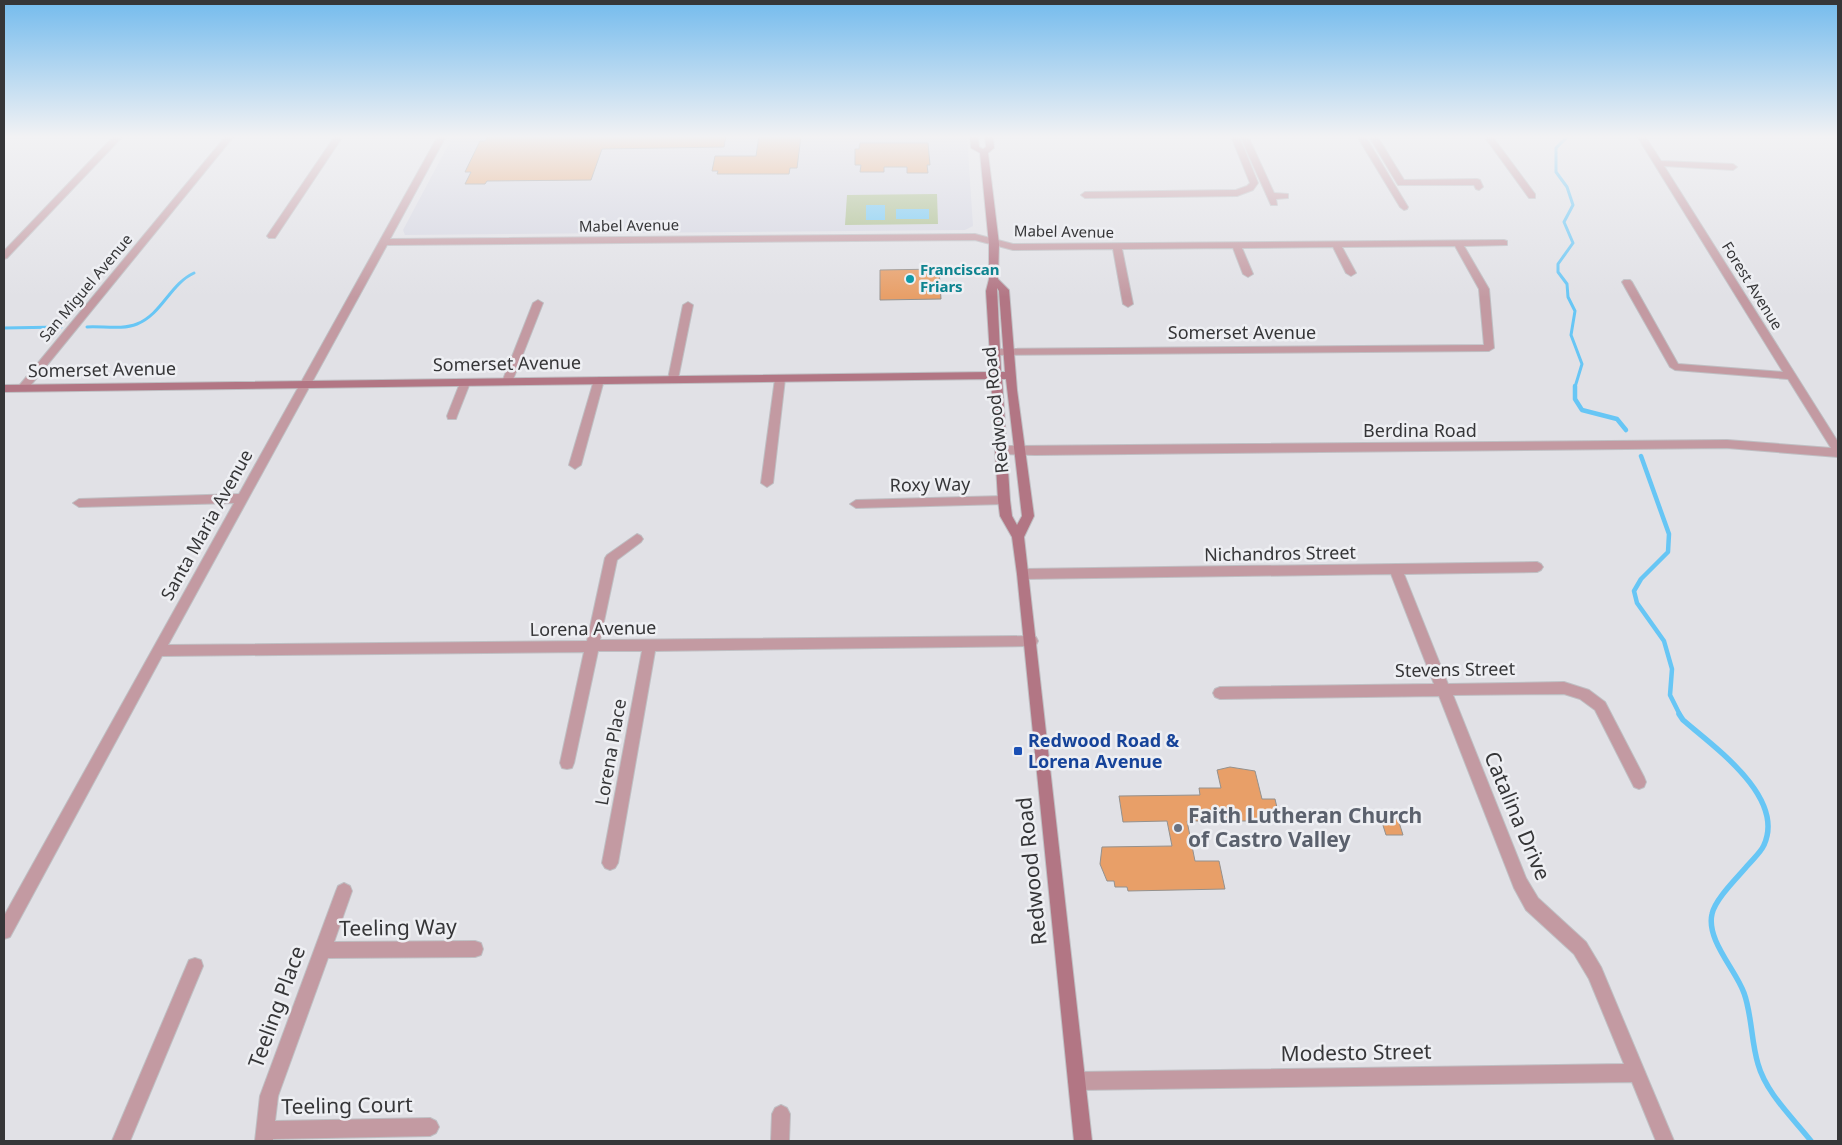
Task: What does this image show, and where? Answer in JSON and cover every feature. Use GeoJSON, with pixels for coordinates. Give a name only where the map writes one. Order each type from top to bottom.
{"type":"FeatureCollection","features":[{"type":"Feature","properties":{"kind":"main road","name":"Redwood Road"},"geometry":{"type":"LineString","coordinates":[[988,189],[993,242],[995,281],[991,290],[1004,500],[1006,516],[1018,537],[1023,574],[1084,1141]]}},
{"type":"Feature","properties":{"kind":"main road","name":"Redwood Road"},"geometry":{"type":"LineString","coordinates":[[995,281],[1004,290],[1011,375],[1028,516],[1018,537]]}},
{"type":"Feature","properties":{"kind":"main road","name":"Somerset Avenue"},"geometry":{"type":"LineString","coordinates":[[4,389],[1011,375]]}},
{"type":"Feature","properties":{"kind":"street"},"geometry":{"type":"LineString","coordinates":[[4,256],[67,189]]}},
{"type":"Feature","properties":{"kind":"street","name":"San Miguel Avenue"},"geometry":{"type":"LineString","coordinates":[[22,389],[186,189]]}},
{"type":"Feature","properties":{"kind":"street"},"geometry":{"type":"LineString","coordinates":[[272,236],[303,189]]}},
{"type":"Feature","properties":{"kind":"street","name":"Santa Maria Avenue"},"geometry":{"type":"LineString","coordinates":[[4,931],[412,189]]}},
{"type":"Feature","properties":{"kind":"street"},"geometry":{"type":"LineString","coordinates":[[1085,194],[1237,193],[1247,189]]}},
{"type":"Feature","properties":{"kind":"street"},"geometry":{"type":"LineString","coordinates":[[1267,189],[1272,200],[1285,196]]}},
{"type":"Feature","properties":{"kind":"street"},"geometry":{"type":"LineString","coordinates":[[1393,189],[1404,207]]}},
{"type":"Feature","properties":{"kind":"street"},"geometry":{"type":"LineString","coordinates":[[1527,189],[1532,196]]}},
{"type":"Feature","properties":{"kind":"street","name":"Forest Avenue"},"geometry":{"type":"LineString","coordinates":[[1674,189],[1838,452]]}},
{"type":"Feature","properties":{"kind":"street","name":"Mabel Avenue"},"geometry":{"type":"LineString","coordinates":[[383,242],[974,237],[1013,247],[1504,243]]}},
{"type":"Feature","properties":{"kind":"street","name":"Somerset Avenue"},"geometry":{"type":"LineString","coordinates":[[994,352],[1490,348],[1484,289],[1458,244]]}},
{"type":"Feature","properties":{"kind":"street"},"geometry":{"type":"LineString","coordinates":[[1336,245],[1351,274]]}},
{"type":"Feature","properties":{"kind":"street"},"geometry":{"type":"LineString","coordinates":[[1237,246],[1248,274]]}},
{"type":"Feature","properties":{"kind":"street"},"geometry":{"type":"LineString","coordinates":[[1117,247],[1128,304]]}},
{"type":"Feature","properties":{"kind":"street"},"geometry":{"type":"LineString","coordinates":[[1628,282],[1675,367],[1790,376]]}},
{"type":"Feature","properties":{"kind":"street"},"geometry":{"type":"LineString","coordinates":[[507,382],[538,303]]}},
{"type":"Feature","properties":{"kind":"street"},"geometry":{"type":"LineString","coordinates":[[673,379],[688,305]]}},
{"type":"Feature","properties":{"kind":"street"},"geometry":{"type":"LineString","coordinates":[[767,483],[780,379]]}},
{"type":"Feature","properties":{"kind":"street"},"geometry":{"type":"LineString","coordinates":[[575,465],[599,380]]}},
{"type":"Feature","properties":{"kind":"street"},"geometry":{"type":"LineString","coordinates":[[452,416],[465,383]]}},
{"type":"Feature","properties":{"kind":"street","name":"Berdina Road"},"geometry":{"type":"LineString","coordinates":[[1002,450],[1457,448],[1727,444],[1838,452]]}},
{"type":"Feature","properties":{"kind":"street"},"geometry":{"type":"LineString","coordinates":[[80,504],[243,498]]}},
{"type":"Feature","properties":{"kind":"street","name":"Roxy Way"},"geometry":{"type":"LineString","coordinates":[[856,504],[1004,500]]}},
{"type":"Feature","properties":{"kind":"street"},"geometry":{"type":"LineString","coordinates":[[567,762],[590,648],[611,558],[637,539]]}},
{"type":"Feature","properties":{"kind":"street","name":"Nichandros Street"},"geometry":{"type":"LineString","coordinates":[[1023,574],[1537,567]]}},
{"type":"Feature","properties":{"kind":"street","name":"Catalina Drive"},"geometry":{"type":"LineString","coordinates":[[1396,570],[1520,883],[1532,904],[1580,948],[1595,973],[1665,1141]]}},
{"type":"Feature","properties":{"kind":"street","name":"Lorena Avenue"},"geometry":{"type":"LineString","coordinates":[[157,651],[590,648],[1031,641]]}},
{"type":"Feature","properties":{"kind":"street","name":"Lorena Place"},"geometry":{"type":"LineString","coordinates":[[610,863],[649,647]]}},
{"type":"Feature","properties":{"kind":"street","name":"Stevens Street"},"geometry":{"type":"LineString","coordinates":[[1220,693],[1564,688],[1584,694],[1600,706],[1639,782]]}},
{"type":"Feature","properties":{"kind":"street","name":"Teeling Place"},"geometry":{"type":"LineString","coordinates":[[264,1135],[269,1096],[344,891]]}},
{"type":"Feature","properties":{"kind":"street","name":"Teeling Way"},"geometry":{"type":"LineString","coordinates":[[322,950],[475,949]]}},
{"type":"Feature","properties":{"kind":"street"},"geometry":{"type":"LineString","coordinates":[[121,1141],[195,966]]}},
{"type":"Feature","properties":{"kind":"street","name":"Modesto Street"},"geometry":{"type":"LineString","coordinates":[[1078,1081],[1456,1074],[1636,1074]]}},
{"type":"Feature","properties":{"kind":"street"},"geometry":{"type":"LineString","coordinates":[[780,1141],[781,1114]]}},
{"type":"Feature","properties":{"kind":"street","name":"Teeling Court"},"geometry":{"type":"LineString","coordinates":[[264,1135],[430,1127]]}},
{"type":"Feature","properties":{"kind":"shaded area"},"geometry":{"type":"Polygon","coordinates":[[[425,189],[971,189],[973,226],[965,230],[405,235],[403,230],[425,189]]]}},
{"type":"Feature","properties":{"kind":"green space"},"geometry":{"type":"Polygon","coordinates":[[[937,194],[938,224],[845,225],[847,195],[937,194]]]}},
{"type":"Feature","properties":{"kind":"water"},"geometry":{"type":"Polygon","coordinates":[[[866,205],[885,205],[885,220],[866,220],[866,205]]]}},
{"type":"Feature","properties":{"kind":"water"},"geometry":{"type":"Polygon","coordinates":[[[896,209],[929,209],[929,219],[896,219],[896,209]]]}},
{"type":"Feature","properties":{"kind":"building","name":"Franciscan Friars"},"geometry":{"type":"Polygon","coordinates":[[[939,269],[941,299],[880,300],[880,270],[939,269]]]}},
{"type":"Feature","properties":{"kind":"building","name":"Faith Lutheran Church of Castro Valley"},"geometry":{"type":"Polygon","coordinates":[[[1230,767],[1255,771],[1262,799],[1275,799],[1278,812],[1275,812],[1276,821],[1187,821],[1195,861],[1219,861],[1225,889],[1128,891],[1127,887],[1115,887],[1114,881],[1107,881],[1100,864],[1102,847],[1172,846],[1167,821],[1123,822],[1119,796],[1200,795],[1199,788],[1221,788],[1217,770],[1230,767]]]}},
{"type":"Feature","properties":{"kind":"building"},"geometry":{"type":"Polygon","coordinates":[[[1381,819],[1398,819],[1403,835],[1386,835],[1381,819]]]}},
{"type":"Feature","properties":{"kind":"waterway"},"geometry":{"type":"LineString","coordinates":[[1568,189],[1573,205],[1564,222],[1573,243],[1558,264],[1558,272],[1567,284],[1568,297],[1575,311],[1571,335],[1582,364],[1575,387]]}},
{"type":"Feature","properties":{"kind":"waterway"},"geometry":{"type":"LineString","coordinates":[[87,327],[119,327],[137,324],[153,313],[178,284],[194,273]]}},
{"type":"Feature","properties":{"kind":"waterway"},"geometry":{"type":"LineString","coordinates":[[4,328],[61,327]]}},
{"type":"Feature","properties":{"kind":"waterway"},"geometry":{"type":"LineString","coordinates":[[1575,387],[1575,399],[1582,410],[1617,419],[1626,430]]}},
{"type":"Feature","properties":{"kind":"waterway"},"geometry":{"type":"LineString","coordinates":[[1641,456],[1669,534],[1668,552],[1641,579],[1634,591],[1637,603],[1664,641],[1672,669],[1670,695],[1680,715]]}},
{"type":"Feature","properties":{"kind":"waterway"},"geometry":{"type":"LineString","coordinates":[[1679,714],[1683,720],[1728,758],[1743,774],[1756,791],[1765,809],[1768,827],[1764,845],[1717,902],[1712,914],[1711,924],[1717,944],[1744,993],[1749,1010],[1756,1055],[1762,1075],[1788,1114],[1811,1141]]}},
{"type":"Feature","properties":{"kind":"place","name":"Franciscan Friars"},"geometry":{"type":"Point","coordinates":[910,279]}},
{"type":"Feature","properties":{"kind":"place","name":"Redwood Road & Lorena Avenue"},"geometry":{"type":"Point","coordinates":[1018,751]}},
{"type":"Feature","properties":{"kind":"place","name":"Faith Lutheran Church of Castro Valley"},"geometry":{"type":"Point","coordinates":[1178,828]}}]}
